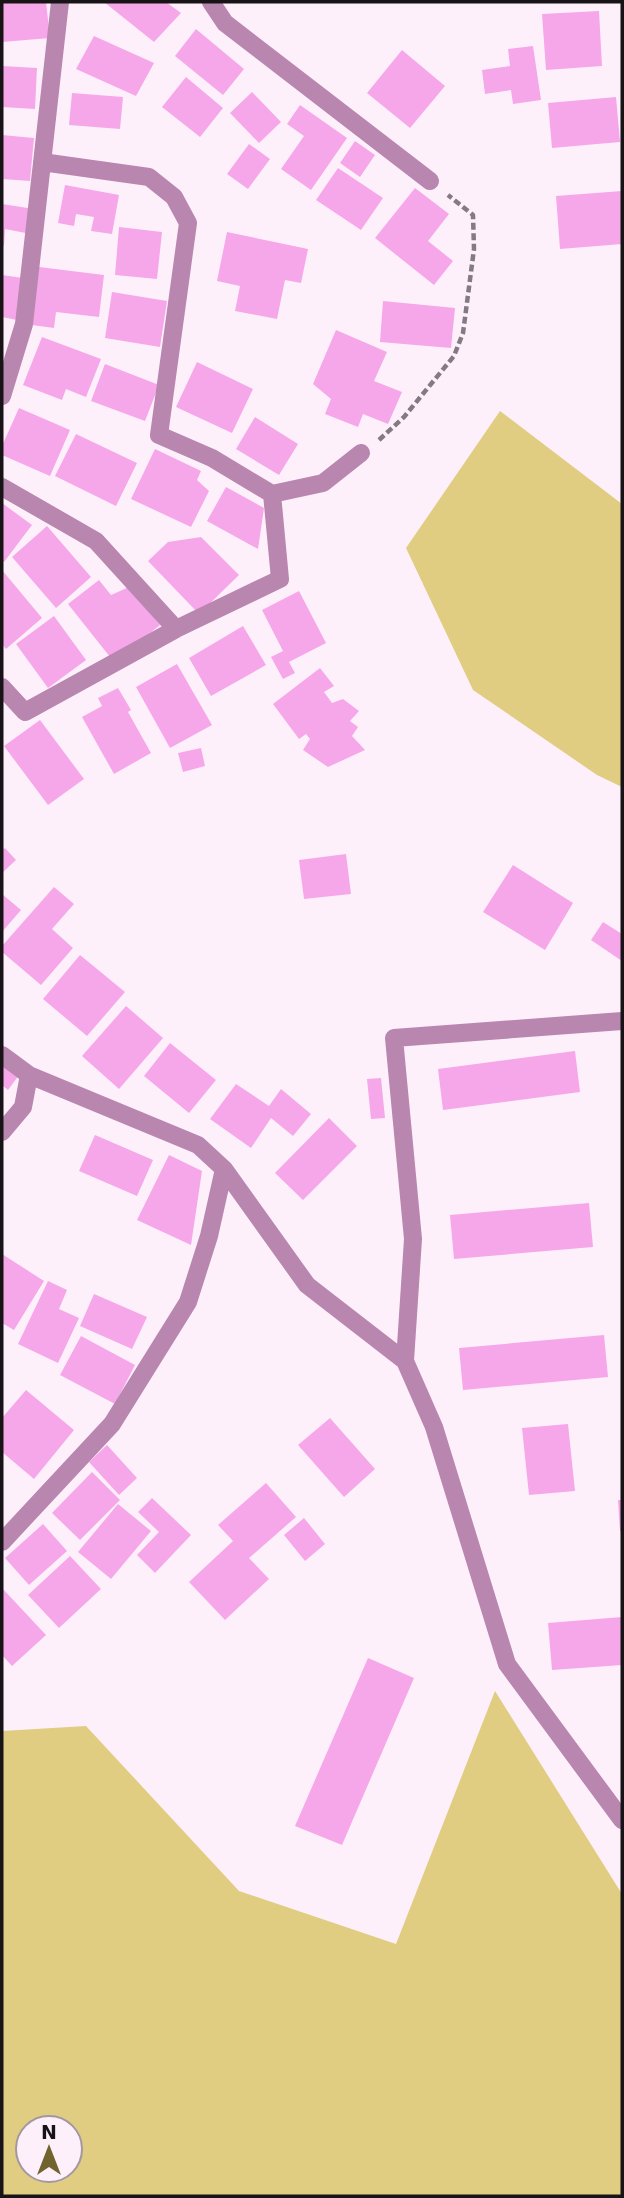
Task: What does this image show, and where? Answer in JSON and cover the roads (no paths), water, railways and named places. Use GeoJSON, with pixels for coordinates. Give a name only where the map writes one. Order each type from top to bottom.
{"type":"FeatureCollection","features":[{"type":"Feature","properties":{"kind":"street"},"geometry":{"type":"LineString","coordinates":[[2,396],[6,372],[24,324],[60,2]]}},
{"type":"Feature","properties":{"kind":"street"},"geometry":{"type":"LineString","coordinates":[[211,2],[225,23],[430,181]]}},
{"type":"Feature","properties":{"kind":"street"},"geometry":{"type":"LineString","coordinates":[[42,162],[149,177],[174,197],[188,223],[159,435],[212,458],[272,494],[323,483],[361,453]]}},
{"type":"Feature","properties":{"kind":"street"},"geometry":{"type":"LineString","coordinates":[[2,486],[96,541],[176,629]]}},
{"type":"Feature","properties":{"kind":"street"},"geometry":{"type":"LineString","coordinates":[[2,687],[25,712],[176,629],[280,579],[272,494]]}},
{"type":"Feature","properties":{"kind":"street"},"geometry":{"type":"LineString","coordinates":[[405,1361],[413,1239],[394,1038],[622,1021]]}},
{"type":"Feature","properties":{"kind":"street"},"geometry":{"type":"LineString","coordinates":[[2,1055],[29,1075],[198,1145],[224,1169],[307,1284],[405,1361],[435,1427],[507,1664],[622,1820]]}},
{"type":"Feature","properties":{"kind":"street"},"geometry":{"type":"LineString","coordinates":[[2,1132],[23,1107],[29,1075]]}},
{"type":"Feature","properties":{"kind":"street"},"geometry":{"type":"LineString","coordinates":[[2,1542],[113,1424],[188,1302],[209,1236],[224,1169]]}}]}
